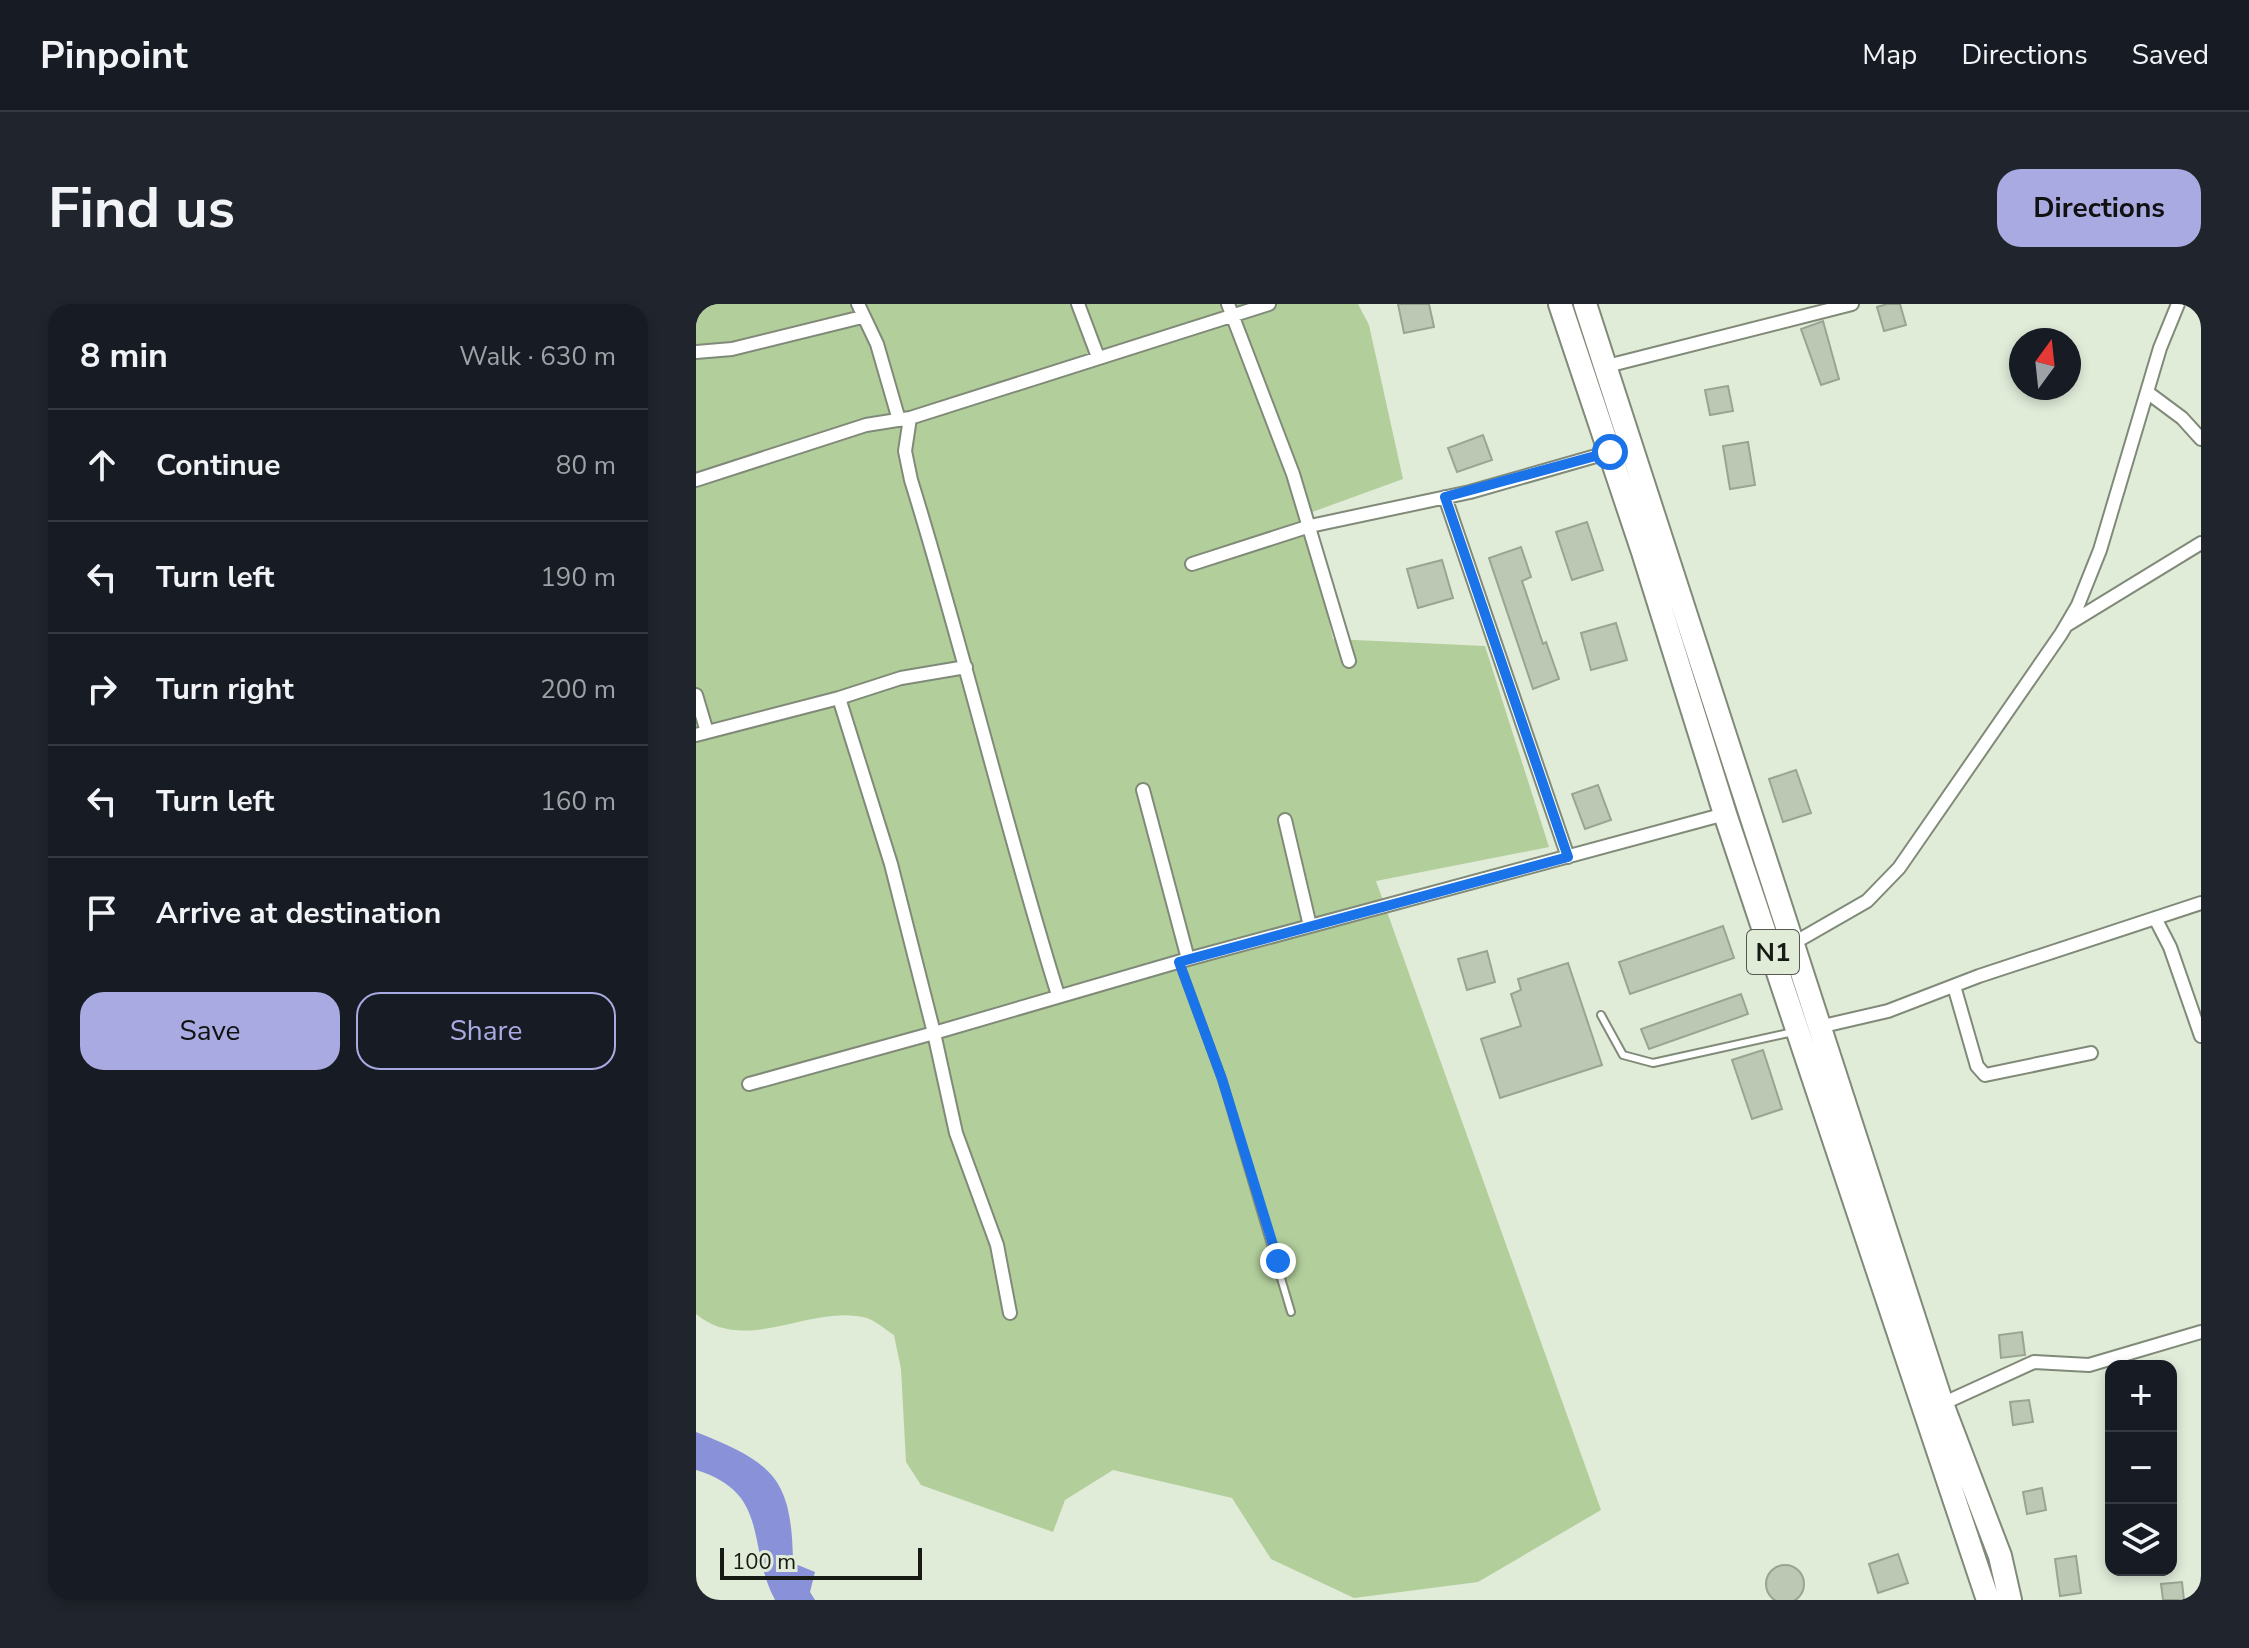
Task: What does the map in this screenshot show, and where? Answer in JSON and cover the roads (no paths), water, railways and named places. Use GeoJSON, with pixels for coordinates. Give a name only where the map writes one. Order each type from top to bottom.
{"type":"FeatureCollection","features":[{"type":"Feature","properties":{"kind":"highway","name":"N1"},"geometry":{"type":"LineString","coordinates":[[1560,304],[1773,955],[1809,1029],[1942,1404],[2000,1556],[2010,1600]]}},
{"type":"Feature","properties":{"kind":"highway","name":"N1"},"geometry":{"type":"LineString","coordinates":[[1585,304],[1794,944],[1809,1029],[1988,1600]]}},
{"type":"Feature","properties":{"kind":"street"},"geometry":{"type":"LineString","coordinates":[[1078,304],[1098,357]]}},
{"type":"Feature","properties":{"kind":"street"},"geometry":{"type":"LineString","coordinates":[[696,480],[866,425],[904,419],[1098,357],[1230,310],[1269,304]]}},
{"type":"Feature","properties":{"kind":"street"},"geometry":{"type":"LineString","coordinates":[[1607,366],[1852,304]]}},
{"type":"Feature","properties":{"kind":"street"},"geometry":{"type":"LineString","coordinates":[[1773,955],[1867,901],[1899,868],[2067,625],[2100,550],[2147,392],[2178,304]]}},
{"type":"Feature","properties":{"kind":"street"},"geometry":{"type":"LineString","coordinates":[[1230,310],[1310,526],[1349,661]]}},
{"type":"Feature","properties":{"kind":"street"},"geometry":{"type":"LineString","coordinates":[[696,352],[732,349],[860,311],[877,344],[904,419],[905,451],[911,480],[966,667],[1017,862],[1058,995]]}},
{"type":"Feature","properties":{"kind":"street"},"geometry":{"type":"LineString","coordinates":[[2147,392],[2182,418],[2201,439]]}},
{"type":"Feature","properties":{"kind":"street"},"geometry":{"type":"LineString","coordinates":[[1192,564],[1310,526],[1445,497],[1610,452]]}},
{"type":"Feature","properties":{"kind":"street"},"geometry":{"type":"LineString","coordinates":[[1445,497],[1568,857]]}},
{"type":"Feature","properties":{"kind":"street"},"geometry":{"type":"LineString","coordinates":[[2067,625],[2201,543]]}},
{"type":"Feature","properties":{"kind":"street"},"geometry":{"type":"LineString","coordinates":[[696,695],[702,734],[839,698],[901,678],[966,667]]}},
{"type":"Feature","properties":{"kind":"street"},"geometry":{"type":"LineString","coordinates":[[839,698],[891,864],[956,1133],[997,1245],[1010,1313]]}},
{"type":"Feature","properties":{"kind":"street"},"geometry":{"type":"LineString","coordinates":[[1143,790],[1183,960]]}},
{"type":"Feature","properties":{"kind":"street"},"geometry":{"type":"LineString","coordinates":[[749,1084],[1183,960],[1725,814]]}},
{"type":"Feature","properties":{"kind":"street"},"geometry":{"type":"LineString","coordinates":[[1285,820],[1310,926]]}},
{"type":"Feature","properties":{"kind":"street"},"geometry":{"type":"LineString","coordinates":[[1809,1029],[1888,1011],[2201,903]]}},
{"type":"Feature","properties":{"kind":"street"},"geometry":{"type":"LineString","coordinates":[[2155,918],[2170,947],[2189,1009],[2201,1036]]}},
{"type":"Feature","properties":{"kind":"street"},"geometry":{"type":"LineString","coordinates":[[1954,986],[1977,1066],[1985,1075],[2091,1053]]}},
{"type":"Feature","properties":{"kind":"street"},"geometry":{"type":"LineString","coordinates":[[2189,1009],[2201,1017]]}},
{"type":"Feature","properties":{"kind":"street"},"geometry":{"type":"LineString","coordinates":[[1942,1404],[2034,1362],[2089,1365],[2201,1332]]}},
{"type":"Feature","properties":{"kind":"lane"},"geometry":{"type":"LineString","coordinates":[[1183,960],[1291,1312]]}},
{"type":"Feature","properties":{"kind":"lane"},"geometry":{"type":"LineString","coordinates":[[1601,1015],[1623,1055],[1653,1063],[1809,1029]]}},
{"type":"Feature","properties":{"kind":"water"},"geometry":{"type":"Polygon","coordinates":[[[696,1432],[744,1453],[773,1477],[788,1511],[793,1563],[815,1572],[810,1592],[815,1600],[775,1600],[766,1580],[753,1523],[746,1507],[736,1492],[720,1480],[696,1470],[696,1432]]]}}]}
